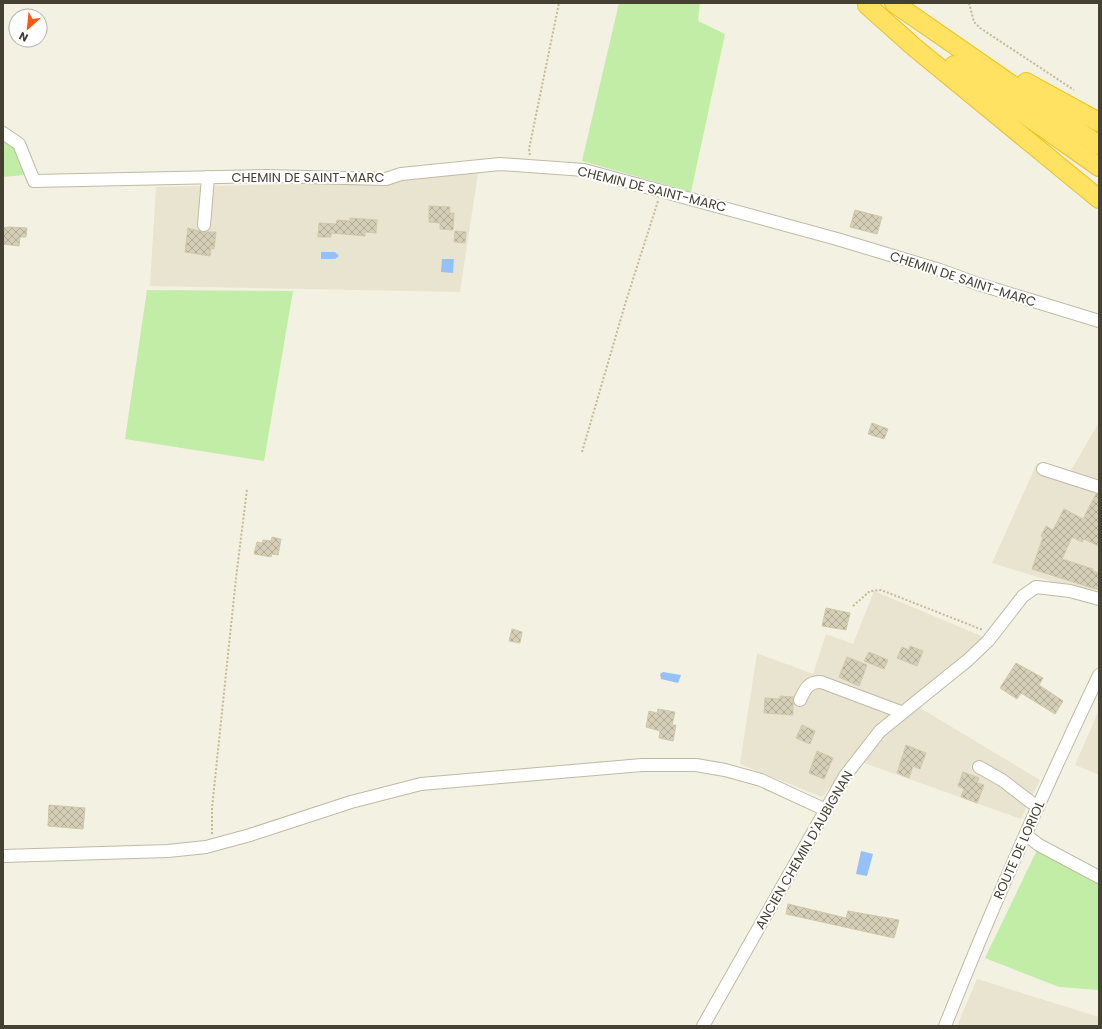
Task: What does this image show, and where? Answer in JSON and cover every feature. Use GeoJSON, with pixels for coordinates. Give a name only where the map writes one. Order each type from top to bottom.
{"type":"FeatureCollection","features":[{"type":"Feature","properties":{"kind":"highway"},"geometry":{"type":"LineString","coordinates":[[896,3],[1017,76],[1099,122]]}},
{"type":"Feature","properties":{"kind":"highway"},"geometry":{"type":"LineString","coordinates":[[896,3],[1099,145]]}},
{"type":"Feature","properties":{"kind":"highway"},"geometry":{"type":"LineString","coordinates":[[866,4],[1099,166]]}},
{"type":"Feature","properties":{"kind":"highway"},"geometry":{"type":"LineString","coordinates":[[866,4],[914,47],[1099,199]]}},
{"type":"Feature","properties":{"kind":"street","name":"CHEMIN DE SAINT-MARC"},"geometry":{"type":"LineString","coordinates":[[3,133],[19,144],[34,181],[266,176],[386,179],[401,174],[500,164],[584,170],[662,190],[940,270],[978,284],[1099,321]]}},
{"type":"Feature","properties":{"kind":"street"},"geometry":{"type":"LineString","coordinates":[[204,225],[208,177]]}},
{"type":"Feature","properties":{"kind":"street"},"geometry":{"type":"LineString","coordinates":[[1043,469],[1099,487]]}},
{"type":"Feature","properties":{"kind":"street","name":"ANCIEN CHEMIN D'AUBIGNAN"},"geometry":{"type":"LineString","coordinates":[[703,1026],[845,776],[875,736],[901,712],[968,660],[994,634],[1023,596],[1036,587],[1070,591],[1099,599]]}},
{"type":"Feature","properties":{"kind":"street","name":"ROUTE DE LORIOL"},"geometry":{"type":"LineString","coordinates":[[945,1026],[976,948],[1039,805],[1099,677]]}},
{"type":"Feature","properties":{"kind":"street"},"geometry":{"type":"LineString","coordinates":[[800,700],[807,686],[814,681],[821,682],[901,712]]}},
{"type":"Feature","properties":{"kind":"street"},"geometry":{"type":"LineString","coordinates":[[3,856],[168,851],[216,844],[250,835],[351,802],[421,784],[642,764],[682,764],[725,770],[761,780],[826,810]]}},
{"type":"Feature","properties":{"kind":"street"},"geometry":{"type":"LineString","coordinates":[[979,767],[1002,780],[1032,803],[1039,805]]}},
{"type":"Feature","properties":{"kind":"street"},"geometry":{"type":"LineString","coordinates":[[1026,835],[1039,845],[1099,877]]}},
{"type":"Feature","properties":{"kind":"path"},"geometry":{"type":"LineString","coordinates":[[533,166],[529,149],[559,3]]}},
{"type":"Feature","properties":{"kind":"path"},"geometry":{"type":"LineString","coordinates":[[969,3],[974,22],[980,28],[1077,92]]}},
{"type":"Feature","properties":{"kind":"path"},"geometry":{"type":"LineString","coordinates":[[582,452],[626,301],[662,190]]}},
{"type":"Feature","properties":{"kind":"path"},"geometry":{"type":"LineString","coordinates":[[216,844],[211,833],[212,808],[236,578],[247,489]]}},
{"type":"Feature","properties":{"kind":"path"},"geometry":{"type":"LineString","coordinates":[[853,606],[870,591],[881,590],[994,634]]}},
{"type":"Feature","properties":{"kind":"shaded area"},"geometry":{"type":"Polygon","coordinates":[[[478,173],[460,292],[150,286],[156,187],[309,184],[478,173]]]}},
{"type":"Feature","properties":{"kind":"shaded area"},"geometry":{"type":"Polygon","coordinates":[[[1099,422],[1099,591],[1054,582],[992,563],[1037,463],[1069,474],[1099,422]]]}},
{"type":"Feature","properties":{"kind":"shaded area"},"geometry":{"type":"Polygon","coordinates":[[[874,591],[984,637],[914,698],[922,709],[1040,780],[1021,819],[853,759],[822,797],[740,764],[757,653],[813,674],[826,634],[853,644],[874,591]]]}},
{"type":"Feature","properties":{"kind":"shaded area"},"geometry":{"type":"Polygon","coordinates":[[[1099,710],[1099,775],[1075,765],[1099,710]]]}},
{"type":"Feature","properties":{"kind":"shaded area"},"geometry":{"type":"Polygon","coordinates":[[[977,979],[1099,1017],[1099,1026],[957,1026],[977,979]]]}},
{"type":"Feature","properties":{"kind":"green space"},"geometry":{"type":"Polygon","coordinates":[[[619,3],[700,3],[698,21],[725,34],[691,192],[582,161],[619,3]]]}},
{"type":"Feature","properties":{"kind":"green space"},"geometry":{"type":"Polygon","coordinates":[[[3,140],[21,152],[24,175],[3,177],[3,140]]]}},
{"type":"Feature","properties":{"kind":"green space"},"geometry":{"type":"Polygon","coordinates":[[[147,290],[293,291],[264,461],[125,439],[147,290]]]}},
{"type":"Feature","properties":{"kind":"green space"},"geometry":{"type":"Polygon","coordinates":[[[1037,850],[1099,882],[1099,990],[1059,987],[985,958],[1037,850]]]}},
{"type":"Feature","properties":{"kind":"water"},"geometry":{"type":"Polygon","coordinates":[[[321,252],[335,252],[339,256],[335,259],[321,259],[321,252]]]}},
{"type":"Feature","properties":{"kind":"water"},"geometry":{"type":"Polygon","coordinates":[[[442,259],[454,259],[453,273],[441,272],[442,259]]]}},
{"type":"Feature","properties":{"kind":"water"},"geometry":{"type":"Polygon","coordinates":[[[663,672],[681,675],[678,683],[661,679],[660,674],[663,672]]]}},
{"type":"Feature","properties":{"kind":"water"},"geometry":{"type":"Polygon","coordinates":[[[861,851],[873,854],[867,876],[856,874],[861,851]]]}},
{"type":"Feature","properties":{"kind":"building"},"geometry":{"type":"Polygon","coordinates":[[[429,206],[450,207],[449,213],[454,213],[453,230],[440,229],[440,223],[429,222],[429,206]]]}},
{"type":"Feature","properties":{"kind":"building"},"geometry":{"type":"Polygon","coordinates":[[[855,210],[882,217],[877,234],[850,227],[855,210]]]}},
{"type":"Feature","properties":{"kind":"building"},"geometry":{"type":"Polygon","coordinates":[[[350,218],[377,220],[376,233],[365,232],[365,236],[331,233],[331,237],[318,237],[319,223],[336,224],[337,220],[350,221],[350,218]]]}},
{"type":"Feature","properties":{"kind":"building"},"geometry":{"type":"Polygon","coordinates":[[[3,228],[27,228],[26,237],[20,237],[19,246],[3,244],[3,228]]]}},
{"type":"Feature","properties":{"kind":"building"},"geometry":{"type":"Polygon","coordinates":[[[188,228],[203,232],[216,232],[214,249],[211,248],[210,256],[185,252],[188,228]]]}},
{"type":"Feature","properties":{"kind":"building"},"geometry":{"type":"Polygon","coordinates":[[[455,231],[466,232],[465,243],[454,242],[455,231]]]}},
{"type":"Feature","properties":{"kind":"building"},"geometry":{"type":"Polygon","coordinates":[[[872,423],[888,429],[884,439],[868,434],[872,423]]]}},
{"type":"Feature","properties":{"kind":"building"},"geometry":{"type":"Polygon","coordinates":[[[1096,494],[1099,494],[1099,546],[1084,539],[1082,542],[1072,537],[1062,559],[1093,569],[1093,571],[1099,573],[1099,590],[1032,569],[1043,537],[1041,536],[1046,526],[1053,530],[1064,509],[1083,519],[1096,494]]]}},
{"type":"Feature","properties":{"kind":"building"},"geometry":{"type":"Polygon","coordinates":[[[272,537],[281,539],[278,555],[272,554],[271,557],[254,554],[257,542],[262,543],[263,540],[271,541],[272,537]]]}},
{"type":"Feature","properties":{"kind":"building"},"geometry":{"type":"Polygon","coordinates":[[[826,608],[850,613],[846,630],[822,626],[826,608]]]}},
{"type":"Feature","properties":{"kind":"building"},"geometry":{"type":"Polygon","coordinates":[[[512,629],[522,632],[520,643],[509,641],[512,629]]]}},
{"type":"Feature","properties":{"kind":"building"},"geometry":{"type":"Polygon","coordinates":[[[910,646],[923,651],[917,666],[897,658],[902,647],[909,650],[910,646]]]}},
{"type":"Feature","properties":{"kind":"building"},"geometry":{"type":"Polygon","coordinates":[[[869,652],[888,660],[884,669],[864,661],[869,652]]]}},
{"type":"Feature","properties":{"kind":"building"},"geometry":{"type":"Polygon","coordinates":[[[847,657],[867,665],[859,686],[839,677],[847,657]]]}},
{"type":"Feature","properties":{"kind":"building"},"geometry":{"type":"Polygon","coordinates":[[[1016,663],[1043,678],[1039,685],[1063,701],[1055,714],[1021,693],[1017,699],[1000,688],[1016,663]]]}},
{"type":"Feature","properties":{"kind":"building"},"geometry":{"type":"Polygon","coordinates":[[[780,696],[793,697],[793,715],[764,713],[765,698],[780,699],[780,696]]]}},
{"type":"Feature","properties":{"kind":"building"},"geometry":{"type":"Polygon","coordinates":[[[658,709],[675,712],[672,725],[676,725],[673,741],[659,738],[660,731],[646,727],[649,711],[657,713],[658,709]]]}},
{"type":"Feature","properties":{"kind":"building"},"geometry":{"type":"Polygon","coordinates":[[[802,725],[815,731],[810,744],[796,738],[802,725]]]}},
{"type":"Feature","properties":{"kind":"building"},"geometry":{"type":"Polygon","coordinates":[[[906,745],[926,753],[920,769],[913,766],[909,778],[897,773],[906,745]]]}},
{"type":"Feature","properties":{"kind":"building"},"geometry":{"type":"Polygon","coordinates":[[[817,751],[833,758],[824,779],[809,773],[817,751]]]}},
{"type":"Feature","properties":{"kind":"building"},"geometry":{"type":"Polygon","coordinates":[[[963,772],[979,778],[977,783],[984,785],[977,803],[961,797],[964,789],[958,786],[963,772]]]}},
{"type":"Feature","properties":{"kind":"building"},"geometry":{"type":"Polygon","coordinates":[[[49,805],[85,808],[83,829],[48,826],[49,805]]]}},
{"type":"Feature","properties":{"kind":"building"},"geometry":{"type":"Polygon","coordinates":[[[788,904],[846,918],[848,911],[899,920],[894,938],[786,914],[788,904]]]}}]}
